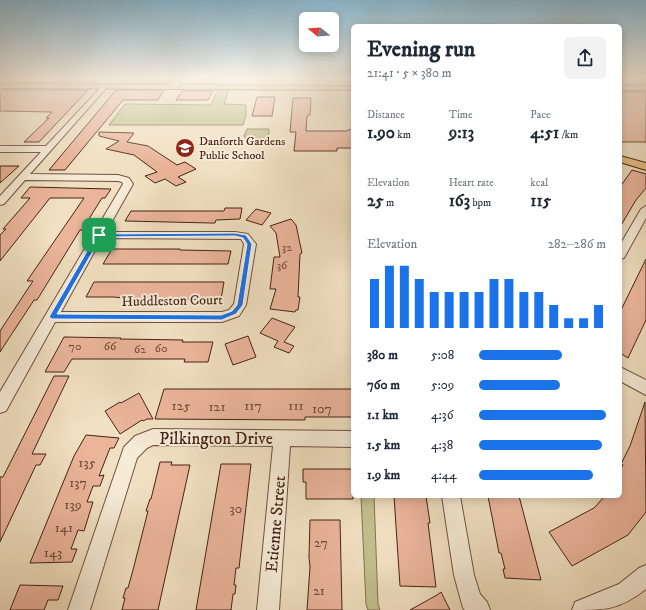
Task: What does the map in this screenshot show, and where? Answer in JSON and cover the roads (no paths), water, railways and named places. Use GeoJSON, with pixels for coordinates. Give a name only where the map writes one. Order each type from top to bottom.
{"type":"FeatureCollection","features":[{"type":"Feature","properties":{"kind":"main road"},"geometry":{"type":"LineString","coordinates":[[622,160],[646,167]]}},
{"type":"Feature","properties":{"kind":"street"},"geometry":{"type":"LineString","coordinates":[[0,202],[86,106]]}},
{"type":"Feature","properties":{"kind":"street"},"geometry":{"type":"LineString","coordinates":[[0,149],[48,149]]}},
{"type":"Feature","properties":{"kind":"street"},"geometry":{"type":"LineString","coordinates":[[0,406],[128,184],[126,180],[118,178],[22,177]]}},
{"type":"Feature","properties":{"kind":"street"},"geometry":{"type":"LineString","coordinates":[[622,251],[646,209]]}},
{"type":"Feature","properties":{"kind":"street","name":"Huddleston Court"},"geometry":{"type":"LineString","coordinates":[[52,317],[222,317],[234,313],[240,305],[250,244],[244,236],[99,235]]}},
{"type":"Feature","properties":{"kind":"street"},"geometry":{"type":"LineString","coordinates":[[622,374],[646,388]]}},
{"type":"Feature","properties":{"kind":"street","name":"Pilkington Drive"},"geometry":{"type":"LineString","coordinates":[[80,610],[130,453],[141,442],[153,437],[351,439]]}},
{"type":"Feature","properties":{"kind":"street","name":"Etienne Street"},"geometry":{"type":"LineString","coordinates":[[268,610],[282,439]]}},
{"type":"Feature","properties":{"kind":"street"},"geometry":{"type":"LineString","coordinates":[[451,498],[464,576],[471,600],[479,610]]}},
{"type":"Feature","properties":{"kind":"street"},"geometry":{"type":"LineString","coordinates":[[583,610],[626,592],[646,575]]}},
{"type":"Feature","properties":{"kind":"place","name":"Danforth Gardens Public School"},"geometry":{"type":"Point","coordinates":[185,148]}}]}
